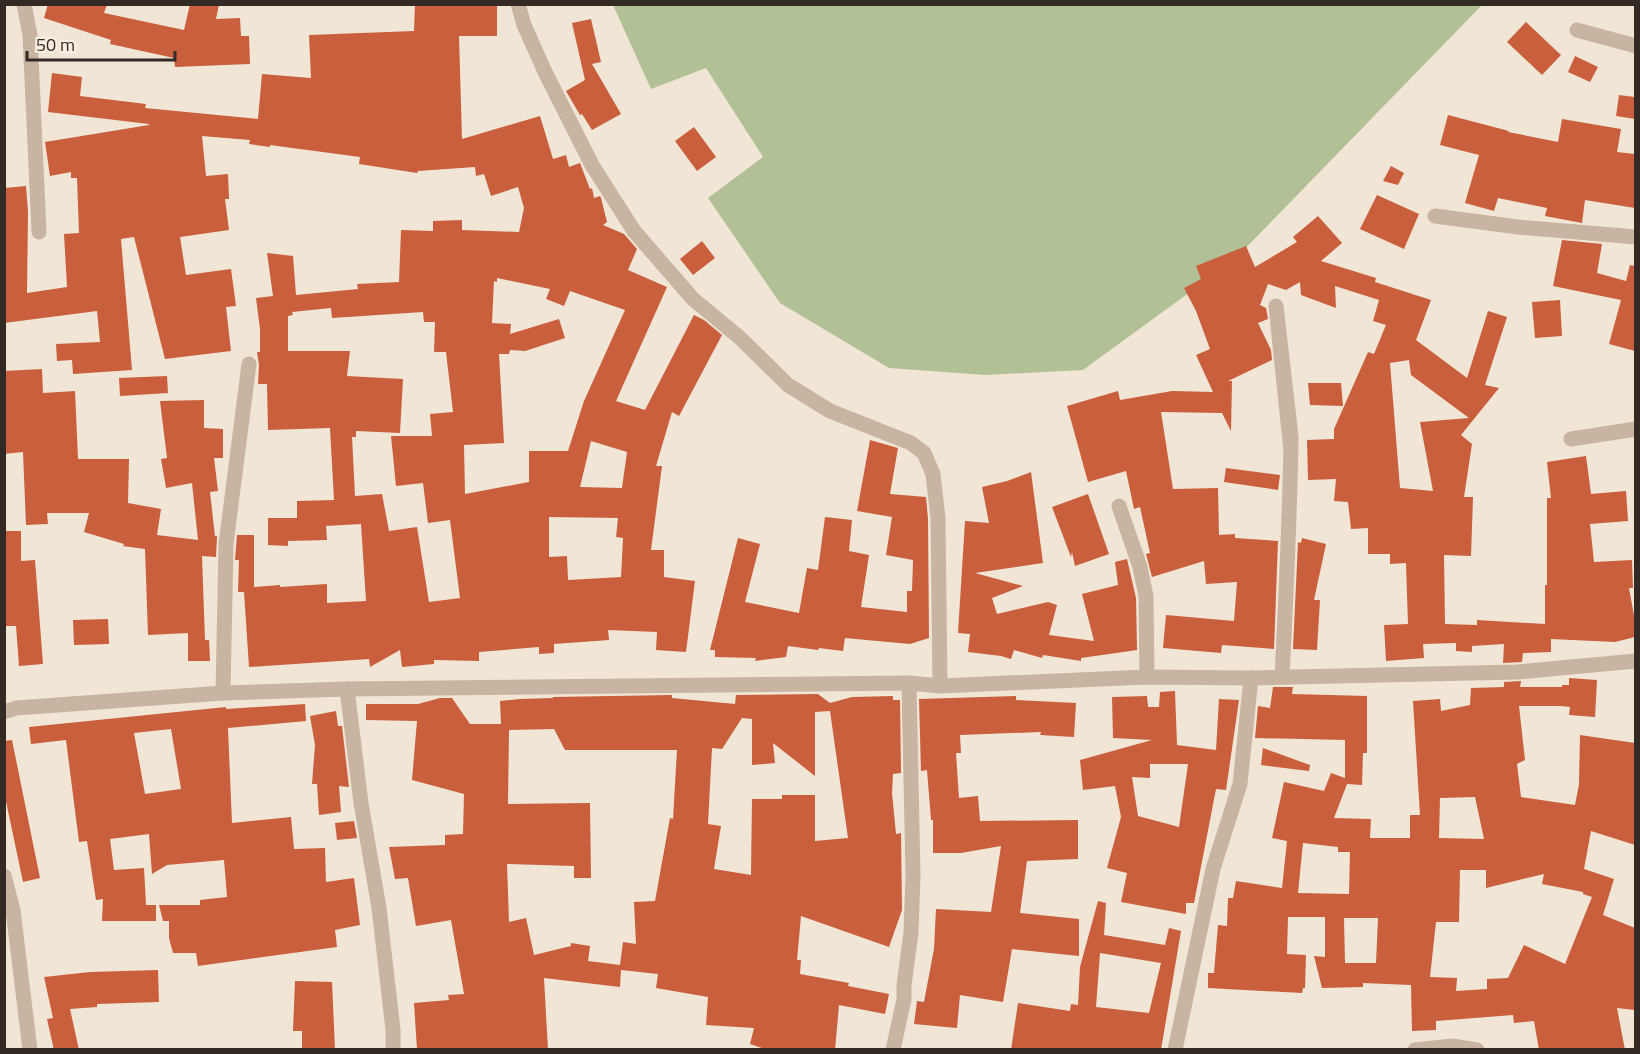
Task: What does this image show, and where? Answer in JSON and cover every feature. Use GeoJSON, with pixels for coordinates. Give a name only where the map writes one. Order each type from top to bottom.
{"type":"FeatureCollection","features":[{"type":"Feature","properties":{"kind":"street"},"geometry":{"type":"LineString","coordinates":[[24,4],[30,36],[39,232]]}},
{"type":"Feature","properties":{"kind":"street"},"geometry":{"type":"LineString","coordinates":[[518,4],[524,26],[545,72],[592,165],[634,231],[693,299],[739,337],[788,385],[830,411],[911,443],[924,453],[933,474],[939,518],[940,686]]}},
{"type":"Feature","properties":{"kind":"street"},"geometry":{"type":"LineString","coordinates":[[1577,30],[1635,46]]}},
{"type":"Feature","properties":{"kind":"street"},"geometry":{"type":"LineString","coordinates":[[1436,216],[1528,228],[1635,237]]}},
{"type":"Feature","properties":{"kind":"street"},"geometry":{"type":"LineString","coordinates":[[1282,676],[1291,451],[1291,436],[1276,306],[1291,451]]}},
{"type":"Feature","properties":{"kind":"street"},"geometry":{"type":"LineString","coordinates":[[223,693],[226,544],[249,364]]}},
{"type":"Feature","properties":{"kind":"street"},"geometry":{"type":"LineString","coordinates":[[1571,439],[1635,429]]}},
{"type":"Feature","properties":{"kind":"street"},"geometry":{"type":"LineString","coordinates":[[1119,506],[1140,567],[1146,596],[1147,677]]}},
{"type":"Feature","properties":{"kind":"street"},"geometry":{"type":"LineString","coordinates":[[4,712],[16,708],[223,693],[347,689],[909,683],[940,686],[1147,677],[1251,678],[1517,672],[1635,661]]}},
{"type":"Feature","properties":{"kind":"street"},"geometry":{"type":"LineString","coordinates":[[1175,1050],[1213,870],[1240,784],[1251,678]]}},
{"type":"Feature","properties":{"kind":"street"},"geometry":{"type":"LineString","coordinates":[[893,1050],[904,999],[911,933],[913,875],[909,683]]}},
{"type":"Feature","properties":{"kind":"street"},"geometry":{"type":"LineString","coordinates":[[347,689],[361,803],[379,908],[393,1030],[393,1050]]}},
{"type":"Feature","properties":{"kind":"street"},"geometry":{"type":"LineString","coordinates":[[4,876],[13,910],[30,1050]]}},
{"type":"Feature","properties":{"kind":"street"},"geometry":{"type":"LineString","coordinates":[[1415,1050],[1452,1046],[1477,1050]]}},
{"type":"Feature","properties":{"kind":"green space"},"geometry":{"type":"Polygon","coordinates":[[[613,5],[1482,5],[1234,260],[1083,370],[985,375],[889,368],[780,303],[708,198],[763,157],[706,68],[651,89],[613,5]]]}},
{"type":"Feature","properties":{"kind":"building"},"geometry":{"type":"Polygon","coordinates":[[[48,4],[107,4],[104,13],[184,30],[190,4],[219,4],[216,19],[240,18],[241,36],[249,36],[250,64],[175,67],[174,58],[110,44],[111,40],[44,18],[48,4]]]}},
{"type":"Feature","properties":{"kind":"building"},"geometry":{"type":"Polygon","coordinates":[[[415,4],[497,4],[497,36],[459,36],[462,139],[540,116],[553,159],[566,155],[569,167],[580,163],[590,189],[592,188],[594,198],[600,196],[601,198],[607,222],[603,225],[624,234],[637,249],[628,270],[667,287],[616,401],[645,410],[694,315],[722,335],[679,416],[672,412],[656,466],[662,466],[651,550],[664,550],[664,577],[695,581],[686,652],[656,650],[657,632],[608,630],[609,640],[554,644],[554,653],[539,654],[539,647],[479,652],[479,661],[434,660],[434,664],[402,667],[400,650],[370,667],[369,659],[249,667],[244,592],[238,592],[239,560],[235,560],[237,535],[254,535],[254,587],[327,584],[327,603],[366,601],[361,524],[326,526],[327,540],[288,541],[288,546],[268,545],[268,518],[297,518],[297,501],[334,500],[330,428],[268,430],[267,384],[258,384],[257,352],[260,352],[260,329],[256,298],[273,296],[267,253],[293,256],[296,295],[358,289],[357,284],[399,282],[401,230],[433,231],[433,221],[462,220],[462,230],[519,232],[524,208],[518,187],[491,196],[484,174],[476,176],[475,167],[418,171],[417,173],[359,164],[360,157],[249,144],[250,140],[202,136],[206,176],[228,174],[229,199],[225,199],[229,230],[180,237],[186,275],[231,269],[236,306],[226,307],[231,351],[165,359],[134,237],[121,239],[132,370],[73,374],[72,360],[57,361],[56,344],[100,342],[97,311],[4,323],[4,188],[26,186],[27,293],[67,287],[64,234],[79,233],[77,178],[71,178],[71,172],[50,176],[45,142],[149,125],[48,112],[52,73],[82,77],[80,96],[146,104],[145,108],[258,119],[262,74],[311,78],[309,35],[414,31],[415,4]],[[497,278],[497,282],[494,281],[492,323],[511,324],[510,334],[559,319],[565,338],[525,351],[510,350],[509,354],[499,354],[504,443],[464,445],[465,494],[529,482],[529,451],[568,451],[584,401],[625,310],[570,291],[564,306],[546,299],[550,289],[497,278]],[[331,308],[292,312],[293,315],[288,316],[288,351],[350,351],[347,376],[403,379],[400,433],[356,431],[356,437],[352,437],[355,496],[382,494],[389,531],[417,527],[429,602],[460,598],[450,520],[428,523],[423,483],[396,486],[391,436],[432,436],[430,414],[453,412],[446,352],[434,352],[435,322],[424,322],[423,312],[332,318],[331,308]],[[591,441],[580,487],[622,488],[627,452],[591,441]],[[549,517],[549,557],[567,556],[568,580],[621,577],[623,538],[616,537],[618,518],[549,517]]]}},
{"type":"Feature","properties":{"kind":"building"},"geometry":{"type":"Polygon","coordinates":[[[591,19],[601,62],[592,64],[621,114],[592,130],[566,91],[585,80],[572,23],[591,19]]]}},
{"type":"Feature","properties":{"kind":"building"},"geometry":{"type":"Polygon","coordinates":[[[1526,22],[1561,55],[1542,75],[1507,42],[1526,22]]]}},
{"type":"Feature","properties":{"kind":"building"},"geometry":{"type":"Polygon","coordinates":[[[1575,56],[1598,67],[1590,82],[1568,72],[1575,56]]]}},
{"type":"Feature","properties":{"kind":"building"},"geometry":{"type":"Polygon","coordinates":[[[1619,95],[1635,97],[1635,119],[1616,116],[1619,95]]]}},
{"type":"Feature","properties":{"kind":"building"},"geometry":{"type":"Polygon","coordinates":[[[1448,115],[1508,132],[1558,142],[1562,119],[1621,129],[1617,152],[1635,154],[1635,208],[1585,200],[1582,223],[1545,216],[1547,208],[1498,198],[1494,211],[1465,203],[1479,155],[1440,145],[1448,115]]]}},
{"type":"Feature","properties":{"kind":"building"},"geometry":{"type":"Polygon","coordinates":[[[694,127],[716,157],[697,171],[675,141],[694,127]]]}},
{"type":"Feature","properties":{"kind":"building"},"geometry":{"type":"Polygon","coordinates":[[[1391,166],[1404,173],[1398,185],[1383,181],[1391,166]]]}},
{"type":"Feature","properties":{"kind":"building"},"geometry":{"type":"Polygon","coordinates":[[[1377,195],[1419,214],[1404,249],[1360,229],[1377,195]]]}},
{"type":"Feature","properties":{"kind":"building"},"geometry":{"type":"Polygon","coordinates":[[[1318,216],[1342,243],[1321,261],[1376,278],[1375,282],[1431,300],[1416,340],[1467,378],[1488,311],[1507,317],[1485,385],[1499,388],[1461,435],[1472,444],[1464,497],[1473,497],[1471,556],[1444,555],[1445,624],[1477,625],[1477,620],[1545,624],[1547,498],[1551,498],[1547,462],[1586,456],[1591,494],[1626,491],[1628,521],[1590,524],[1594,562],[1632,560],[1633,588],[1629,588],[1635,621],[1635,637],[1615,642],[1551,639],[1551,652],[1523,653],[1522,662],[1503,663],[1504,644],[1472,646],[1472,652],[1456,651],[1456,643],[1423,644],[1424,658],[1386,661],[1384,625],[1408,624],[1406,563],[1390,564],[1390,554],[1368,554],[1368,528],[1351,529],[1348,502],[1334,501],[1336,479],[1308,480],[1307,440],[1334,439],[1334,429],[1368,352],[1374,354],[1386,325],[1373,321],[1379,300],[1335,286],[1336,308],[1301,295],[1300,282],[1286,290],[1268,284],[1260,305],[1266,308],[1268,319],[1258,323],[1271,350],[1272,360],[1228,381],[1232,381],[1231,431],[1222,413],[1161,412],[1173,489],[1218,488],[1219,535],[1235,534],[1235,538],[1278,541],[1274,649],[1222,645],[1221,653],[1163,648],[1166,615],[1234,621],[1237,582],[1206,584],[1204,561],[1152,577],[1146,554],[1150,553],[1140,507],[1134,509],[1126,471],[1088,482],[1067,406],[1118,391],[1120,400],[1172,391],[1213,392],[1196,355],[1210,349],[1196,311],[1184,288],[1201,279],[1196,266],[1246,246],[1255,267],[1297,242],[1293,237],[1318,216]],[[1409,360],[1390,363],[1400,488],[1433,491],[1420,422],[1469,418],[1411,375],[1409,360]]]}},
{"type":"Feature","properties":{"kind":"building"},"geometry":{"type":"Polygon","coordinates":[[[1562,240],[1602,244],[1597,273],[1626,281],[1630,265],[1635,266],[1635,351],[1609,344],[1621,300],[1553,286],[1562,240]]]}},
{"type":"Feature","properties":{"kind":"building"},"geometry":{"type":"Polygon","coordinates":[[[702,241],[715,258],[693,275],[680,259],[702,241]]]}},
{"type":"Feature","properties":{"kind":"building"},"geometry":{"type":"Polygon","coordinates":[[[1560,300],[1562,336],[1535,338],[1532,302],[1560,300]]]}},
{"type":"Feature","properties":{"kind":"building"},"geometry":{"type":"Polygon","coordinates":[[[42,369],[43,393],[75,391],[78,459],[129,459],[128,503],[161,509],[157,535],[198,540],[192,483],[166,488],[161,459],[167,458],[160,401],[204,400],[204,428],[223,429],[223,458],[214,458],[218,491],[210,492],[215,536],[217,536],[216,557],[202,556],[205,640],[209,640],[210,661],[188,661],[188,633],[148,635],[145,549],[123,546],[124,544],[84,532],[89,513],[47,513],[48,524],[26,525],[23,452],[4,454],[4,371],[42,369]]]}},
{"type":"Feature","properties":{"kind":"building"},"geometry":{"type":"Polygon","coordinates":[[[167,376],[168,393],[120,396],[119,378],[167,376]]]}},
{"type":"Feature","properties":{"kind":"building"},"geometry":{"type":"Polygon","coordinates":[[[1308,383],[1341,383],[1343,406],[1310,405],[1308,383]]]}},
{"type":"Feature","properties":{"kind":"building"},"geometry":{"type":"Polygon","coordinates":[[[870,440],[898,448],[890,494],[926,497],[929,638],[910,644],[845,638],[843,651],[788,646],[786,657],[755,661],[756,658],[715,657],[715,650],[710,650],[738,538],[760,544],[745,602],[799,613],[807,568],[818,570],[825,517],[852,520],[849,551],[869,555],[861,607],[907,612],[907,591],[912,591],[913,560],[886,555],[892,517],[857,511],[870,440]]]}},
{"type":"Feature","properties":{"kind":"building"},"geometry":{"type":"Polygon","coordinates":[[[1226,468],[1280,475],[1278,490],[1224,482],[1226,468]]]}},
{"type":"Feature","properties":{"kind":"building"},"geometry":{"type":"Polygon","coordinates":[[[1031,472],[1043,563],[975,573],[1023,586],[992,598],[997,614],[1048,602],[1057,605],[1049,635],[1094,641],[1082,594],[1118,585],[1115,562],[1127,559],[1136,598],[1137,650],[1081,658],[1081,661],[1043,655],[1042,658],[1014,650],[1011,659],[968,652],[970,634],[958,633],[965,521],[989,523],[982,487],[1031,472]]]}},
{"type":"Feature","properties":{"kind":"building"},"geometry":{"type":"Polygon","coordinates":[[[1088,494],[1109,554],[1075,566],[1072,552],[1071,557],[1052,507],[1088,494]]]}},
{"type":"Feature","properties":{"kind":"building"},"geometry":{"type":"Polygon","coordinates":[[[4,531],[21,531],[21,561],[35,560],[43,664],[19,666],[16,626],[4,626],[4,531]]]}},
{"type":"Feature","properties":{"kind":"building"},"geometry":{"type":"Polygon","coordinates":[[[1302,538],[1326,544],[1314,600],[1320,600],[1317,650],[1293,649],[1298,542],[1301,543],[1302,538]]]}},
{"type":"Feature","properties":{"kind":"building"},"geometry":{"type":"Polygon","coordinates":[[[108,619],[109,644],[74,645],[73,620],[108,619]]]}},
{"type":"Feature","properties":{"kind":"building"},"geometry":{"type":"Polygon","coordinates":[[[1569,678],[1597,680],[1595,717],[1569,715],[1570,707],[1519,706],[1525,760],[1517,764],[1521,797],[1575,805],[1579,784],[1580,735],[1635,743],[1635,845],[1591,831],[1584,869],[1614,879],[1603,915],[1635,928],[1635,1010],[1617,1008],[1625,1050],[1539,1050],[1534,1021],[1514,1023],[1513,1015],[1436,1021],[1436,1030],[1412,1031],[1411,985],[1363,983],[1363,987],[1322,988],[1314,956],[1325,957],[1325,917],[1288,917],[1287,954],[1306,955],[1305,988],[1302,993],[1208,988],[1208,973],[1214,973],[1218,925],[1227,926],[1228,898],[1233,898],[1236,881],[1282,888],[1287,841],[1272,838],[1284,782],[1324,791],[1331,773],[1345,778],[1345,740],[1255,738],[1258,706],[1270,708],[1273,687],[1293,687],[1292,694],[1367,696],[1367,753],[1363,753],[1362,785],[1347,784],[1334,818],[1371,819],[1370,838],[1410,838],[1410,815],[1420,815],[1413,701],[1440,699],[1441,711],[1470,705],[1471,688],[1504,687],[1504,682],[1521,681],[1520,687],[1569,685],[1569,678]],[[1475,797],[1440,798],[1439,838],[1484,839],[1475,797]],[[1303,843],[1298,893],[1349,894],[1350,852],[1338,852],[1338,847],[1303,843]],[[1460,870],[1459,922],[1436,922],[1430,977],[1457,978],[1456,991],[1487,989],[1487,979],[1508,978],[1524,945],[1565,964],[1592,897],[1583,892],[1542,884],[1544,874],[1486,888],[1486,870],[1460,870]],[[1344,918],[1345,963],[1376,963],[1378,918],[1344,918]]]}},
{"type":"Feature","properties":{"kind":"building"},"geometry":{"type":"Polygon","coordinates":[[[1175,691],[1177,745],[1216,750],[1219,699],[1239,700],[1226,790],[1216,789],[1194,903],[1186,903],[1186,914],[1121,902],[1127,873],[1107,868],[1121,817],[1115,786],[1083,790],[1080,760],[1152,740],[1113,738],[1112,697],[1147,696],[1148,707],[1159,707],[1160,692],[1175,691]],[[1150,764],[1150,778],[1132,777],[1138,816],[1179,827],[1188,764],[1150,764]]]}},
{"type":"Feature","properties":{"kind":"building"},"geometry":{"type":"Polygon","coordinates":[[[818,694],[830,703],[852,697],[893,696],[893,700],[900,700],[901,773],[893,774],[892,793],[896,834],[901,833],[902,910],[889,947],[801,916],[797,960],[801,960],[800,974],[849,983],[848,986],[889,994],[885,1014],[839,1005],[835,1050],[768,1050],[750,1044],[754,1028],[706,1025],[708,997],[656,988],[658,974],[621,970],[620,987],[544,978],[548,1050],[417,1050],[414,1003],[449,1000],[448,995],[464,994],[451,920],[416,926],[408,878],[395,879],[389,847],[445,845],[445,835],[463,834],[464,794],[412,780],[417,721],[366,720],[366,704],[418,704],[440,698],[452,698],[470,724],[501,724],[500,701],[553,697],[672,695],[672,698],[735,704],[736,695],[818,694]],[[830,711],[815,712],[815,776],[773,743],[775,763],[752,765],[752,719],[742,718],[722,749],[712,748],[708,824],[721,826],[714,869],[751,875],[752,799],[782,799],[782,795],[815,795],[815,841],[848,838],[830,711]],[[554,729],[509,730],[508,804],[590,803],[591,878],[574,878],[574,866],[507,864],[509,922],[526,918],[534,955],[571,946],[571,943],[590,946],[588,961],[620,965],[623,942],[636,944],[634,902],[655,901],[670,818],[673,819],[677,750],[565,750],[554,729]]]}},
{"type":"Feature","properties":{"kind":"building"},"geometry":{"type":"Polygon","coordinates":[[[1016,696],[1016,700],[1076,703],[1074,737],[1040,735],[1041,732],[960,735],[961,753],[956,753],[959,798],[978,796],[980,821],[1078,820],[1078,859],[1027,861],[1020,913],[1079,919],[1079,956],[1012,949],[1003,1002],[960,995],[957,1028],[914,1024],[917,1001],[924,1002],[934,949],[936,909],[991,912],[1001,846],[961,853],[933,853],[933,820],[931,820],[927,770],[921,771],[919,699],[1016,696]]]}},
{"type":"Feature","properties":{"kind":"building"},"geometry":{"type":"Polygon","coordinates":[[[305,704],[306,721],[228,728],[232,823],[291,817],[294,849],[325,848],[326,882],[354,878],[360,925],[335,930],[337,947],[198,966],[196,953],[173,953],[169,938],[169,921],[163,921],[159,905],[200,905],[200,900],[227,897],[224,860],[167,865],[152,874],[149,834],[110,839],[114,870],[144,868],[146,905],[156,905],[156,921],[102,921],[103,899],[96,900],[87,841],[79,842],[66,740],[31,744],[29,727],[226,707],[226,709],[305,704]],[[171,729],[134,733],[145,794],[181,789],[171,729]]]}},
{"type":"Feature","properties":{"kind":"building"},"geometry":{"type":"Polygon","coordinates":[[[336,711],[338,726],[342,726],[349,787],[339,786],[341,812],[319,815],[317,784],[312,784],[315,745],[310,716],[336,711]]]}},
{"type":"Feature","properties":{"kind":"building"},"geometry":{"type":"Polygon","coordinates":[[[12,740],[40,878],[23,882],[4,792],[4,741],[12,740]]]}},
{"type":"Feature","properties":{"kind":"building"},"geometry":{"type":"Polygon","coordinates":[[[1263,748],[1310,765],[1309,771],[1261,765],[1263,748]]]}},
{"type":"Feature","properties":{"kind":"building"},"geometry":{"type":"Polygon","coordinates":[[[354,821],[357,838],[337,840],[335,823],[354,821]]]}},
{"type":"Feature","properties":{"kind":"building"},"geometry":{"type":"Polygon","coordinates":[[[1098,901],[1106,903],[1104,935],[1165,945],[1169,928],[1181,931],[1161,1050],[1011,1050],[1018,1003],[1070,1011],[1071,1004],[1078,1005],[1080,967],[1098,901]],[[1100,953],[1096,1007],[1149,1013],[1161,963],[1100,953]]]}},
{"type":"Feature","properties":{"kind":"building"},"geometry":{"type":"Polygon","coordinates":[[[158,970],[159,1002],[97,1004],[97,1007],[70,1009],[79,1050],[54,1050],[47,1019],[53,1018],[44,977],[90,972],[158,970]]]}},
{"type":"Feature","properties":{"kind":"building"},"geometry":{"type":"Polygon","coordinates":[[[295,981],[332,982],[335,1050],[302,1050],[302,1031],[293,1031],[295,981]]]}}]}
